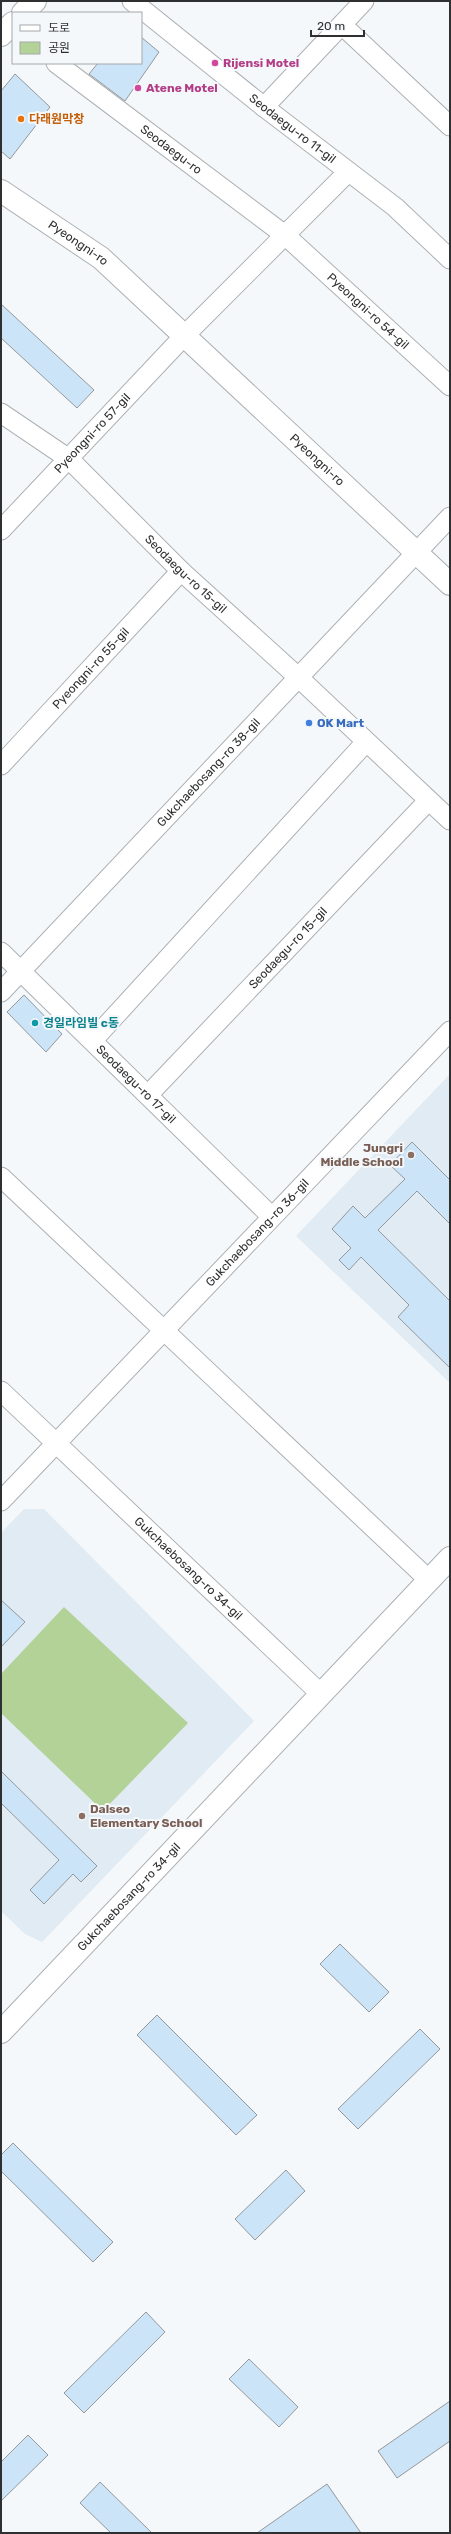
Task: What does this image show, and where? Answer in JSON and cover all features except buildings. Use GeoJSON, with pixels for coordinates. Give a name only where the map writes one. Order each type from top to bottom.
{"type":"FeatureCollection","features":[{"type":"Feature","properties":{"kind":"main road"},"geometry":{"type":"LineString","coordinates":[[25,12],[35,1]]}},
{"type":"Feature","properties":{"kind":"main road","name":"Pyeongni-ro"},"geometry":{"type":"LineString","coordinates":[[1,191],[101,258],[450,584]]}},
{"type":"Feature","properties":{"kind":"main road","name":"Gukchaebosang-ro 34-gil"},"geometry":{"type":"LineString","coordinates":[[2,2030],[450,1558]]}},
{"type":"Feature","properties":{"kind":"street","name":"Seodaegu-ro 11-gil"},"geometry":{"type":"LineString","coordinates":[[132,1],[264,107],[395,207],[450,259]]}},
{"type":"Feature","properties":{"kind":"street"},"geometry":{"type":"LineString","coordinates":[[264,107],[364,1]]}},
{"type":"Feature","properties":{"kind":"street"},"geometry":{"type":"LineString","coordinates":[[342,25],[450,126]]}},
{"type":"Feature","properties":{"kind":"street","name":"Seodaegu-ro"},"geometry":{"type":"LineString","coordinates":[[57,64],[286,236]]}},
{"type":"Feature","properties":{"kind":"street"},"geometry":{"type":"LineString","coordinates":[[184,336],[286,236],[348,172]]}},
{"type":"Feature","properties":{"kind":"street","name":"Pyeongni-ro 54-gil"},"geometry":{"type":"LineString","coordinates":[[286,236],[450,386]]}},
{"type":"Feature","properties":{"kind":"street","name":"Pyeongni-ro 57-gil"},"geometry":{"type":"LineString","coordinates":[[1,530],[69,460],[184,336]]}},
{"type":"Feature","properties":{"kind":"street","name":"Seodaegu-ro 15-gil"},"geometry":{"type":"LineString","coordinates":[[1,413],[69,460],[181,571],[298,677],[428,801],[450,820]]}},
{"type":"Feature","properties":{"kind":"street"},"geometry":{"type":"LineString","coordinates":[[416,552],[450,517]]}},
{"type":"Feature","properties":{"kind":"street","name":"Gukchaebosang-ro 38-gil"},"geometry":{"type":"LineString","coordinates":[[1,992],[416,552]]}},
{"type":"Feature","properties":{"kind":"street","name":"Pyeongni-ro 55-gil"},"geometry":{"type":"LineString","coordinates":[[1,765],[181,571]]}},
{"type":"Feature","properties":{"kind":"street"},"geometry":{"type":"LineString","coordinates":[[93,1040],[366,742]]}},
{"type":"Feature","properties":{"kind":"street","name":"Seodaegu-ro 15-gil"},"geometry":{"type":"LineString","coordinates":[[148,1095],[428,801]]}},
{"type":"Feature","properties":{"kind":"street","name":"Seodaegu-ro 17-gil"},"geometry":{"type":"LineString","coordinates":[[1,952],[93,1040],[271,1216]]}},
{"type":"Feature","properties":{"kind":"street","name":"Gukchaebosang-ro 36-gil"},"geometry":{"type":"LineString","coordinates":[[1,1501],[162,1330],[450,1030]]}},
{"type":"Feature","properties":{"kind":"street"},"geometry":{"type":"LineString","coordinates":[[1,1177],[429,1580]]}},
{"type":"Feature","properties":{"kind":"street"},"geometry":{"type":"LineString","coordinates":[[1,1391],[55,1443]]}},
{"type":"Feature","properties":{"kind":"street","name":"Gukchaebosang-ro 34-gil"},"geometry":{"type":"LineString","coordinates":[[55,1443],[321,1694]]}},
{"type":"Feature","properties":{"kind":"shaded area","name":"Jungri Middle School"},"geometry":{"type":"Polygon","coordinates":[[[450,1074],[450,1383],[296,1236],[450,1074]]]}},
{"type":"Feature","properties":{"kind":"shaded area","name":"Dalseo Elementary School"},"geometry":{"type":"Polygon","coordinates":[[[24,1509],[44,1509],[254,1721],[42,1942],[25,1934],[1,1911],[1,1533],[24,1509]]]}},
{"type":"Feature","properties":{"kind":"green space"},"geometry":{"type":"Polygon","coordinates":[[[64,1607],[188,1723],[103,1811],[1,1713],[1,1674],[64,1607]]]}},
{"type":"Feature","properties":{"kind":"place","name":"Rijensi Motel"},"geometry":{"type":"Point","coordinates":[215,63]}},
{"type":"Feature","properties":{"kind":"place","name":"Atene Motel"},"geometry":{"type":"Point","coordinates":[138,88]}},
{"type":"Feature","properties":{"kind":"place","name":"다래원막창"},"geometry":{"type":"Point","coordinates":[21,119]}},
{"type":"Feature","properties":{"kind":"place","name":"OK Mart"},"geometry":{"type":"Point","coordinates":[309,723]}},
{"type":"Feature","properties":{"kind":"place","name":"경일라임빌 c동"},"geometry":{"type":"Point","coordinates":[35,1023]}},
{"type":"Feature","properties":{"kind":"place","name":"Jungri Middle School"},"geometry":{"type":"Point","coordinates":[411,1155]}},
{"type":"Feature","properties":{"kind":"place","name":"Dalseo Elementary School"},"geometry":{"type":"Point","coordinates":[82,1816]}}]}
